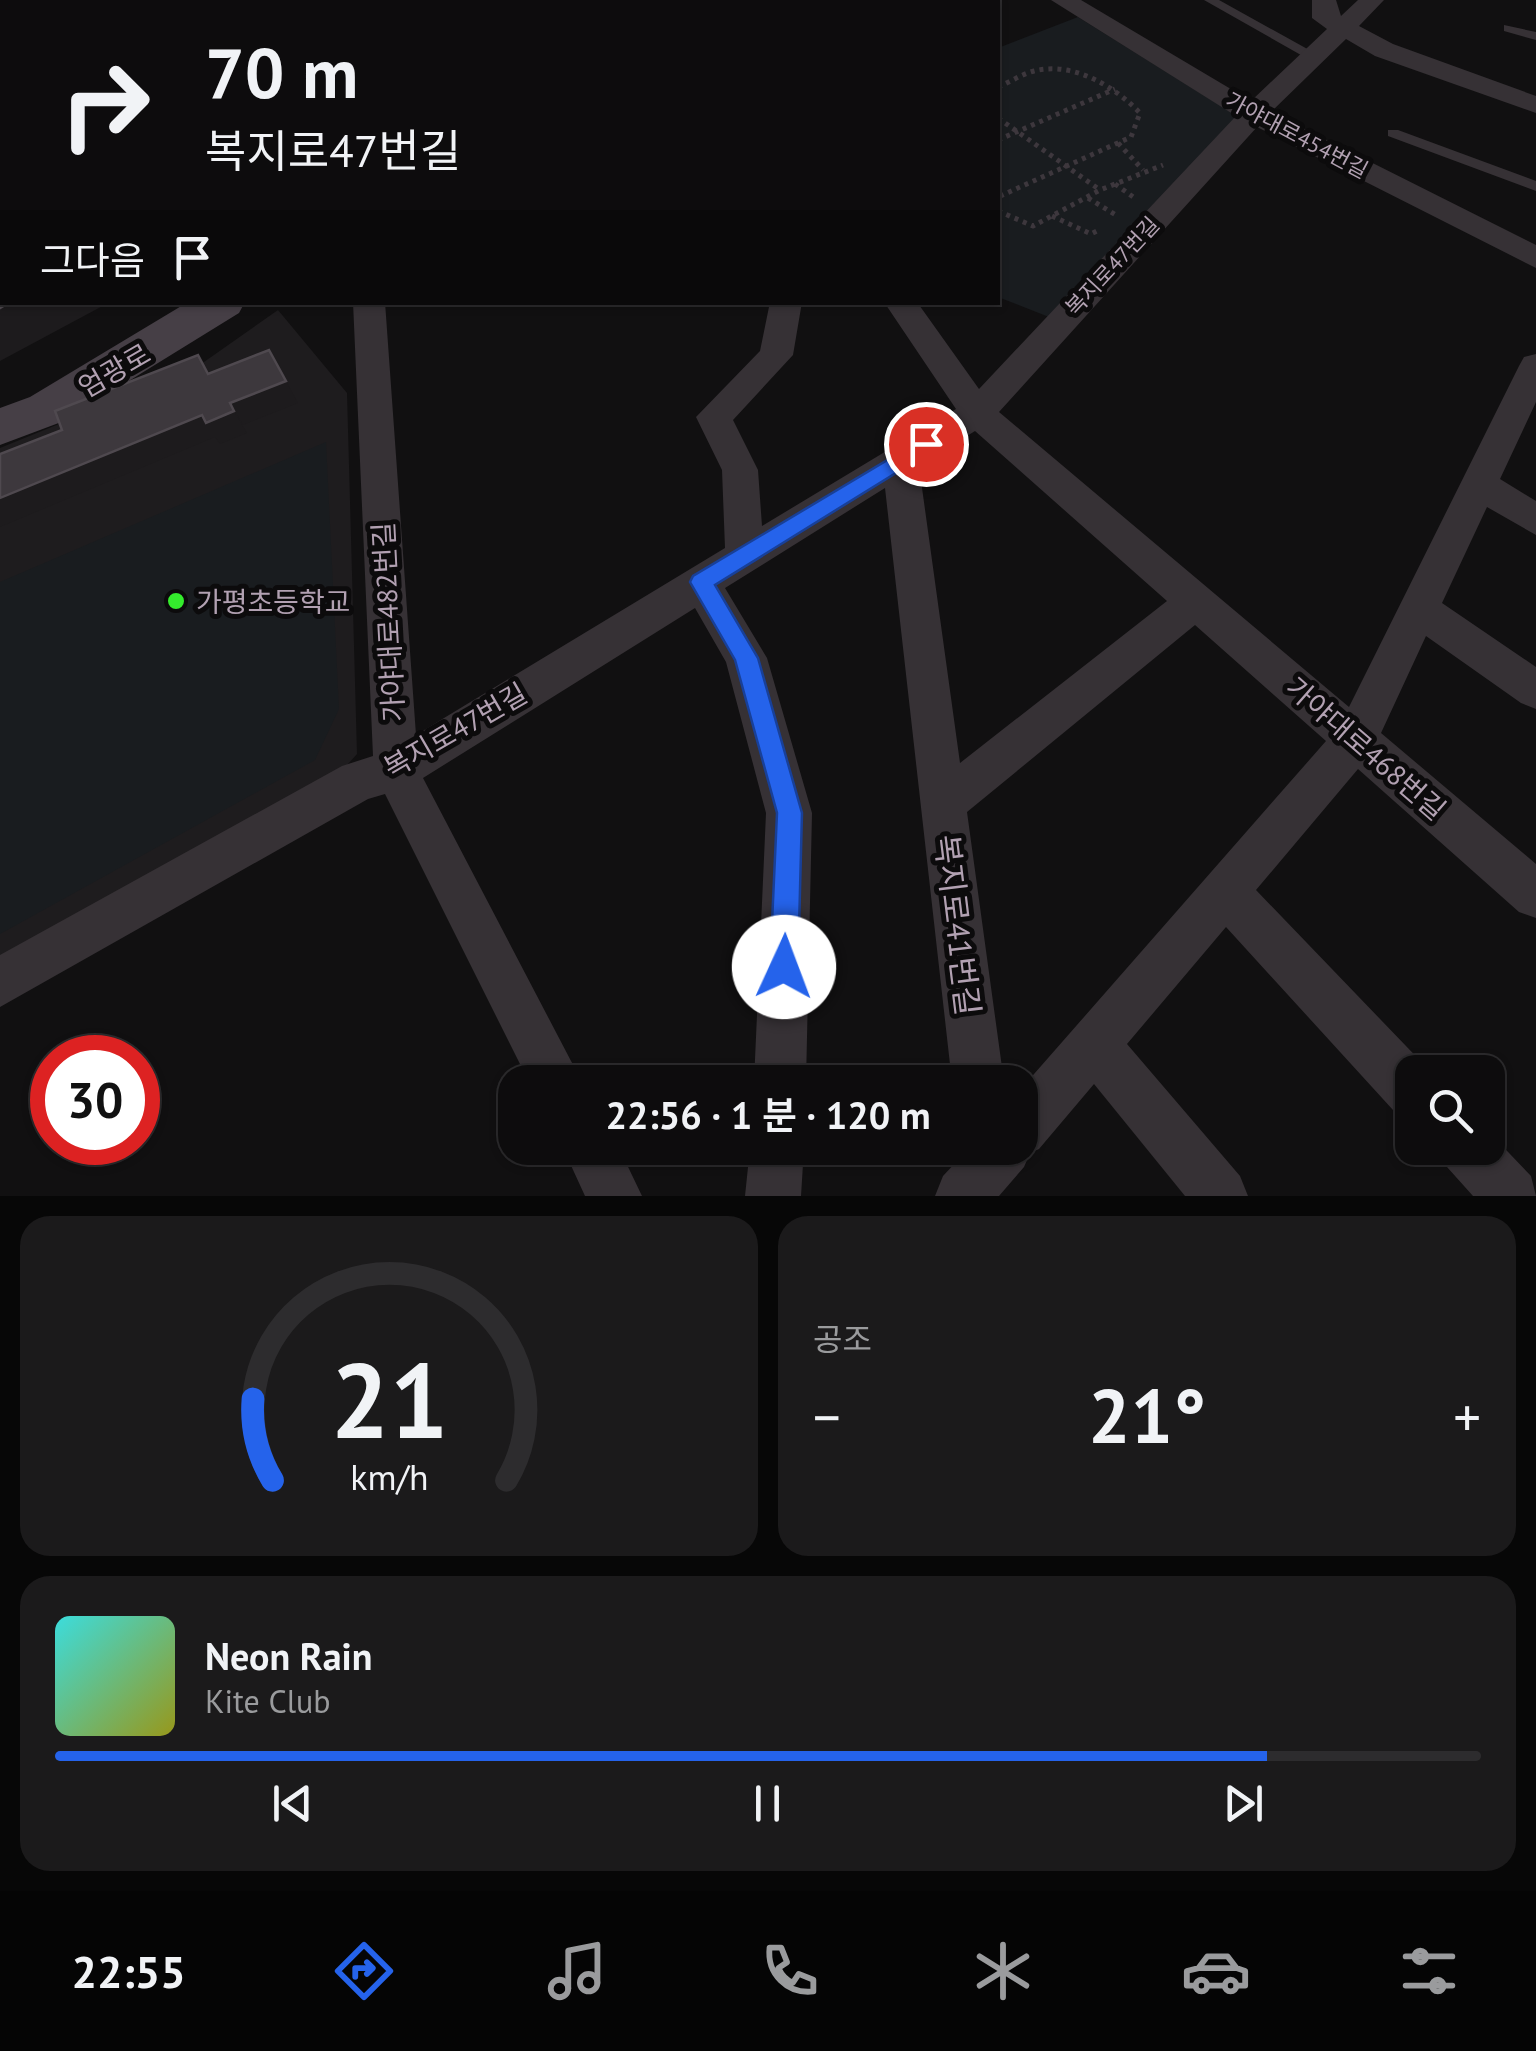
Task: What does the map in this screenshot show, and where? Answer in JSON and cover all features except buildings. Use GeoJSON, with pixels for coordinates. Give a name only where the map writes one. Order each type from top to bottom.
{"type":"FeatureCollection","features":[{"type":"Feature","properties":{"kind":"main road","name":"엄광로"},"geometry":{"type":"LineString","coordinates":[[0,427],[47,409],[219,305]]}},
{"type":"Feature","properties":{"kind":"street","name":"가야대로454번길"},"geometry":{"type":"LineString","coordinates":[[1063,0],[1253,114],[1536,258]]}},
{"type":"Feature","properties":{"kind":"street"},"geometry":{"type":"LineString","coordinates":[[1324,0],[1326,18],[1384,50],[1536,105]]}},
{"type":"Feature","properties":{"kind":"street","name":"복지로47번길"},"geometry":{"type":"LineString","coordinates":[[0,982],[358,781],[396,770],[977,412],[1253,114],[1372,0]]}},
{"type":"Feature","properties":{"kind":"street","name":"가야대로482번길"},"geometry":{"type":"LineString","coordinates":[[370,305],[396,770],[547,1065]]}},
{"type":"Feature","properties":{"kind":"street"},"geometry":{"type":"LineString","coordinates":[[745,556],[740,470],[714,417],[776,355],[785,305]]}},
{"type":"Feature","properties":{"kind":"street","name":"가야대로468번길"},"geometry":{"type":"LineString","coordinates":[[902,305],[977,412],[1536,895]]}},
{"type":"Feature","properties":{"kind":"street"},"geometry":{"type":"LineString","coordinates":[[1038,1107],[1356,739],[1536,366]]}},
{"type":"Feature","properties":{"kind":"street"},"geometry":{"type":"LineString","coordinates":[[900,460],[941,786],[1196,601]]}},
{"type":"Feature","properties":{"kind":"street"},"geometry":{"type":"LineString","coordinates":[[1479,484],[1536,520]]}},
{"type":"Feature","properties":{"kind":"street"},"geometry":{"type":"LineString","coordinates":[[701,582],[746,658],[790,813],[781,1065]]}},
{"type":"Feature","properties":{"kind":"street"},"geometry":{"type":"LineString","coordinates":[[1419,609],[1536,690]]}},
{"type":"Feature","properties":{"kind":"street","name":"복지로41번길"},"geometry":{"type":"LineString","coordinates":[[941,786],[976,1065]]}},
{"type":"Feature","properties":{"kind":"street"},"geometry":{"type":"LineString","coordinates":[[1225,892],[1395,1073]]}},
{"type":"Feature","properties":{"kind":"street"},"geometry":{"type":"LineString","coordinates":[[1094,1044],[1220,1196]]}},
{"type":"Feature","properties":{"kind":"street"},"geometry":{"type":"LineString","coordinates":[[598,1165],[614,1196]]}},
{"type":"Feature","properties":{"kind":"street"},"geometry":{"type":"LineString","coordinates":[[774,1196],[776,1165]]}},
{"type":"Feature","properties":{"kind":"street"},"geometry":{"type":"LineString","coordinates":[[1482,1165],[1511,1196]]}},
{"type":"Feature","properties":{"kind":"lane"},"geometry":{"type":"LineString","coordinates":[[1210,0],[1313,56]]}},
{"type":"Feature","properties":{"kind":"lane"},"geometry":{"type":"LineString","coordinates":[[1510,28],[1536,36]]}},
{"type":"Feature","properties":{"kind":"lane"},"geometry":{"type":"LineString","coordinates":[[1393,134],[1536,186]]}},
{"type":"Feature","properties":{"kind":"path"},"geometry":{"type":"LineString","coordinates":[[1000,86],[1037,70],[1080,74],[1116,88],[1140,114],[1131,137],[1000,196]]}},
{"type":"Feature","properties":{"kind":"path"},"geometry":{"type":"LineString","coordinates":[[1000,139],[1116,88]]}},
{"type":"Feature","properties":{"kind":"path"},"geometry":{"type":"LineString","coordinates":[[1000,119],[1100,190]]}},
{"type":"Feature","properties":{"kind":"path"},"geometry":{"type":"LineString","coordinates":[[1118,143],[1144,170]]}},
{"type":"Feature","properties":{"kind":"path"},"geometry":{"type":"LineString","coordinates":[[1000,212],[1033,226],[1144,170],[1178,160],[1208,162]]}},
{"type":"Feature","properties":{"kind":"path"},"geometry":{"type":"LineString","coordinates":[[1052,216],[1091,234],[1121,219],[1087,197]]}},
{"type":"Feature","properties":{"kind":"shaded area"},"geometry":{"type":"Polygon","coordinates":[[[1078,17],[1237,116],[1049,317],[1000,298],[1000,47],[1078,17]]]}},
{"type":"Feature","properties":{"kind":"shaded area","name":"가평초등학교"},"geometry":{"type":"Polygon","coordinates":[[[278,310],[347,393],[357,754],[338,775],[0,963],[0,448],[194,369],[278,310]]]}},
{"type":"Feature","properties":{"kind":"shaded area","name":"가평초등학교"},"geometry":{"type":"Polygon","coordinates":[[[326,442],[339,709],[315,760],[0,934],[0,582],[326,442]]]}},
{"type":"Feature","properties":{"kind":"place","name":"가평초등학교"},"geometry":{"type":"Point","coordinates":[176,601]}},
{"type":"Feature","properties":{"kind":"route"},"geometry":{"type":"LineString","coordinates":[[784,967],[790,813],[746,658],[701,582],[926,444]]}}]}
